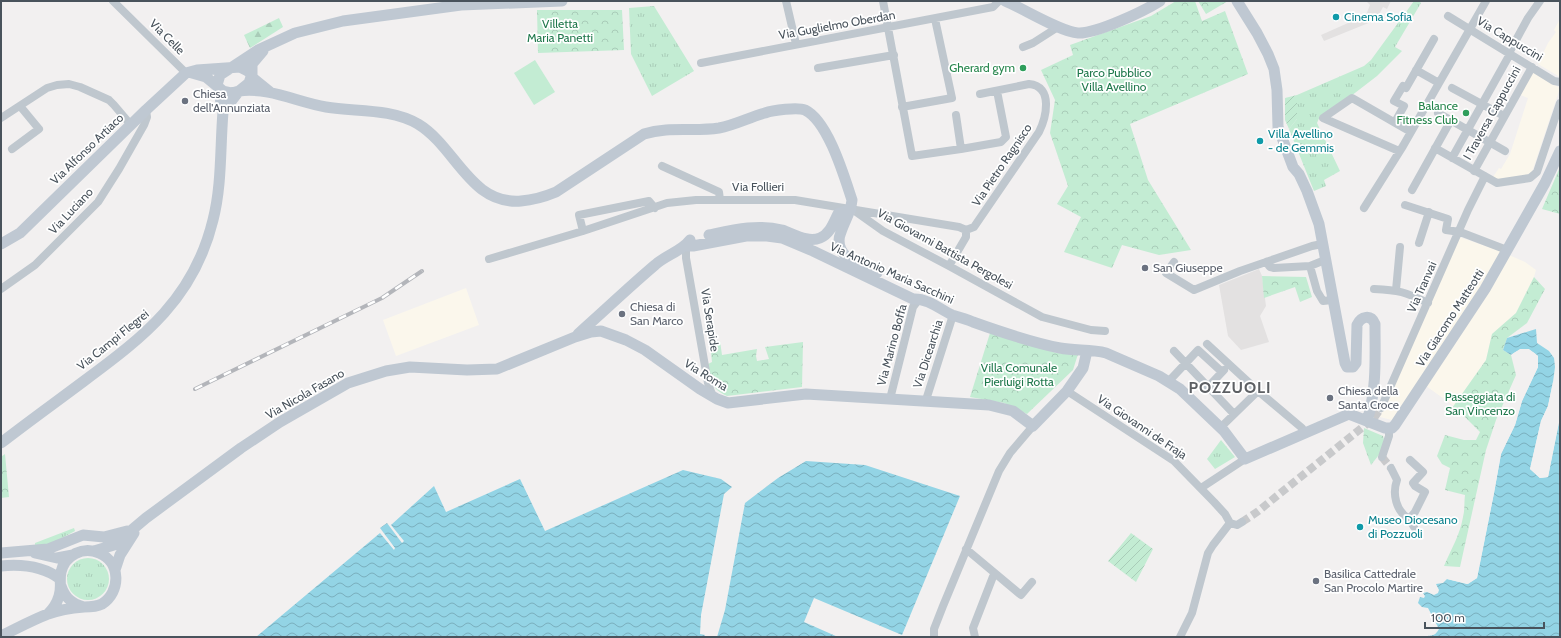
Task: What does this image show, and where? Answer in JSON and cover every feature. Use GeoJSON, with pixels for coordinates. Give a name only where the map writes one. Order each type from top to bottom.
{"type":"FeatureCollection","features":[{"type":"Feature","properties":{"kind":"street","name":"Via Celle"},"geometry":{"type":"LineString","coordinates":[[113,1],[189,73]]}},
{"type":"Feature","properties":{"kind":"street"},"geometry":{"type":"LineString","coordinates":[[218,85],[220,75],[229,67],[258,50],[295,33],[348,20],[461,5],[562,1]]}},
{"type":"Feature","properties":{"kind":"street"},"geometry":{"type":"LineString","coordinates":[[786,1],[796,44]]}},
{"type":"Feature","properties":{"kind":"street"},"geometry":{"type":"LineString","coordinates":[[883,1],[912,156],[961,150],[1001,142],[1006,137],[997,91],[980,94]]}},
{"type":"Feature","properties":{"kind":"street","name":"Via Guglielmo Oberdan"},"geometry":{"type":"LineString","coordinates":[[701,63],[993,7],[999,1]]}},
{"type":"Feature","properties":{"kind":"street"},"geometry":{"type":"LineString","coordinates":[[1005,1],[1021,7],[1058,27],[1077,33],[1089,32],[1127,18],[1160,1]]}},
{"type":"Feature","properties":{"kind":"street"},"geometry":{"type":"LineString","coordinates":[[1236,1],[1257,33],[1274,69],[1278,126],[1293,167],[1298,174],[1313,206],[1319,224],[1344,363],[1347,367],[1353,367],[1356,363],[1357,325],[1359,320],[1363,317],[1368,317],[1374,321],[1375,324],[1375,381],[1371,408],[1367,421]]}},
{"type":"Feature","properties":{"kind":"street"},"geometry":{"type":"LineString","coordinates":[[1364,208],[1400,151],[1486,1]]}},
{"type":"Feature","properties":{"kind":"street"},"geometry":{"type":"LineString","coordinates":[[1452,158],[1528,18],[1540,1]]}},
{"type":"Feature","properties":{"kind":"street","name":"Via Cappuccini"},"geometry":{"type":"LineString","coordinates":[[1448,16],[1554,81],[1560,82]]}},
{"type":"Feature","properties":{"kind":"street"},"geometry":{"type":"LineString","coordinates":[[902,107],[952,98],[935,19]]}},
{"type":"Feature","properties":{"kind":"street"},"geometry":{"type":"LineString","coordinates":[[1023,47],[1033,43],[1058,27]]}},
{"type":"Feature","properties":{"kind":"street"},"geometry":{"type":"LineString","coordinates":[[1395,122],[1404,106],[1394,101],[1403,86],[1406,88],[1434,38]]}},
{"type":"Feature","properties":{"kind":"street"},"geometry":{"type":"LineString","coordinates":[[223,112],[240,91],[249,83],[252,74],[252,64],[266,46]]}},
{"type":"Feature","properties":{"kind":"street"},"geometry":{"type":"LineString","coordinates":[[818,68],[894,55]]}},
{"type":"Feature","properties":{"kind":"street"},"geometry":{"type":"LineString","coordinates":[[189,73],[197,70],[240,67],[252,74],[254,79],[270,92]]}},
{"type":"Feature","properties":{"kind":"street","name":"I Traversa Cappuccini"},"geometry":{"type":"LineString","coordinates":[[1474,171],[1532,67]]}},
{"type":"Feature","properties":{"kind":"street"},"geometry":{"type":"LineString","coordinates":[[1416,70],[1439,82]]}},
{"type":"Feature","properties":{"kind":"street"},"geometry":{"type":"LineString","coordinates":[[189,73],[206,77],[218,85],[223,91],[250,90],[270,92],[327,107],[384,113],[410,121],[428,132],[438,141],[482,191],[491,196],[510,202],[542,198],[556,192],[644,134],[664,129],[696,130],[721,128],[767,112],[804,110],[817,121],[825,131],[852,200],[846,213],[839,238],[840,250],[843,255],[916,293],[919,299]]}},
{"type":"Feature","properties":{"kind":"street","name":"Via Alfonso Artiaco"},"geometry":{"type":"LineString","coordinates":[[1,244],[20,232],[146,110],[189,73]]}},
{"type":"Feature","properties":{"kind":"street"},"geometry":{"type":"LineString","coordinates":[[1,118],[47,88],[69,84],[80,87],[109,100],[131,125]]}},
{"type":"Feature","properties":{"kind":"street","name":"Via Pietro Ragnisco"},"geometry":{"type":"LineString","coordinates":[[949,266],[966,237],[966,230],[974,227],[1039,132],[1046,113],[1045,95],[1040,88],[1035,85],[1029,84],[997,91]]}},
{"type":"Feature","properties":{"kind":"street","name":"Via Campi Flegrei"},"geometry":{"type":"LineString","coordinates":[[1,443],[143,336],[161,318],[183,289],[196,267],[210,233],[213,219],[220,178],[223,112],[218,85]]}},
{"type":"Feature","properties":{"kind":"street"},"geometry":{"type":"LineString","coordinates":[[1452,88],[1504,116]]}},
{"type":"Feature","properties":{"kind":"street"},"geometry":{"type":"LineString","coordinates":[[1400,151],[1323,118],[1352,98],[1411,132]]}},
{"type":"Feature","properties":{"kind":"street"},"geometry":{"type":"LineString","coordinates":[[1434,148],[1497,183],[1533,177],[1537,172],[1560,103]]}},
{"type":"Feature","properties":{"kind":"street"},"geometry":{"type":"LineString","coordinates":[[12,149],[39,129],[20,106]]}},
{"type":"Feature","properties":{"kind":"street","name":"Via Luciano"},"geometry":{"type":"LineString","coordinates":[[1,289],[35,265],[98,202],[144,125],[146,110]]}},
{"type":"Feature","properties":{"kind":"street"},"geometry":{"type":"LineString","coordinates":[[1438,113],[1505,151]]}},
{"type":"Feature","properties":{"kind":"street"},"geometry":{"type":"LineString","coordinates":[[956,115],[961,150]]}},
{"type":"Feature","properties":{"kind":"street"},"geometry":{"type":"LineString","coordinates":[[1412,190],[1434,148],[1451,120]]}},
{"type":"Feature","properties":{"kind":"street","name":"Via Giacomo Matteotti"},"geometry":{"type":"LineString","coordinates":[[1389,429],[1395,425],[1485,289],[1538,196],[1560,150]]}},
{"type":"Feature","properties":{"kind":"street"},"geometry":{"type":"LineString","coordinates":[[662,166],[719,192],[720,200]]}},
{"type":"Feature","properties":{"kind":"street","name":"Via Tranvai"},"geometry":{"type":"LineString","coordinates":[[1382,408],[1485,176]]}},
{"type":"Feature","properties":{"kind":"street","name":"Via Follieri"},"geometry":{"type":"LineString","coordinates":[[489,259],[667,203],[696,200],[795,200],[846,213],[959,227],[966,230]]}},
{"type":"Feature","properties":{"kind":"street"},"geometry":{"type":"LineString","coordinates":[[583,230],[579,215],[649,202],[655,208]]}},
{"type":"Feature","properties":{"kind":"street"},"geometry":{"type":"LineString","coordinates":[[1405,205],[1448,219],[1446,230],[1460,232],[1507,250]]}},
{"type":"Feature","properties":{"kind":"street"},"geometry":{"type":"LineString","coordinates":[[622,207],[624,217]]}},
{"type":"Feature","properties":{"kind":"street"},"geometry":{"type":"LineString","coordinates":[[607,211],[611,221]]}},
{"type":"Feature","properties":{"kind":"street"},"geometry":{"type":"LineString","coordinates":[[1419,243],[1429,212]]}},
{"type":"Feature","properties":{"kind":"street"},"geometry":{"type":"LineString","coordinates":[[575,337],[656,264],[671,253],[686,246],[691,239],[741,228],[760,227],[780,230],[810,240],[820,238],[828,232],[846,213]]}},
{"type":"Feature","properties":{"kind":"street","name":"Via Giovanni Battista Pergolesi"},"geometry":{"type":"LineString","coordinates":[[846,213],[949,266],[1042,317],[1068,326],[1105,331]]}},
{"type":"Feature","properties":{"kind":"street","name":"Via Antonio Maria Sacchini"},"geometry":{"type":"LineString","coordinates":[[686,246],[746,236],[782,238],[813,251],[913,299],[919,299],[953,315],[1013,336],[1042,344],[1066,349],[1106,353],[1169,381],[1180,389],[1222,429],[1245,459]]}},
{"type":"Feature","properties":{"kind":"street"},"geometry":{"type":"LineString","coordinates":[[1174,262],[1166,273],[1194,290],[1266,262],[1322,244]]}},
{"type":"Feature","properties":{"kind":"street","name":"Via Serapide"},"geometry":{"type":"LineString","coordinates":[[686,246],[686,258],[694,296],[702,348],[710,391],[713,397]]}},
{"type":"Feature","properties":{"kind":"street"},"geometry":{"type":"LineString","coordinates":[[1396,290],[1400,247]]}},
{"type":"Feature","properties":{"kind":"street"},"geometry":{"type":"LineString","coordinates":[[1266,262],[1270,267],[1274,268],[1310,266],[1325,260]]}},
{"type":"Feature","properties":{"kind":"street"},"geometry":{"type":"LineString","coordinates":[[1310,266],[1317,291],[1323,301],[1332,300]]}},
{"type":"Feature","properties":{"kind":"street"},"geometry":{"type":"LineString","coordinates":[[1374,289],[1406,292],[1428,303]]}},
{"type":"Feature","properties":{"kind":"street","name":"Via Marino Boffa"},"geometry":{"type":"LineString","coordinates":[[890,399],[914,307],[919,299]]}},
{"type":"Feature","properties":{"kind":"street","name":"Via Dicearchia"},"geometry":{"type":"LineString","coordinates":[[926,400],[953,315]]}},
{"type":"Feature","properties":{"kind":"street","name":"Via Roma"},"geometry":{"type":"LineString","coordinates":[[575,337],[591,332],[601,331],[626,340],[657,358],[721,401],[734,403],[806,394],[989,404],[1013,411],[1034,426]]}},
{"type":"Feature","properties":{"kind":"street","name":"Via Nicola Fasano"},"geometry":{"type":"LineString","coordinates":[[94,551],[114,545],[241,448],[280,422],[348,383],[374,374],[410,367],[467,370],[497,369],[575,337]]}},
{"type":"Feature","properties":{"kind":"street"},"geometry":{"type":"LineString","coordinates":[[1207,344],[1258,391],[1302,428],[1305,434]]}},
{"type":"Feature","properties":{"kind":"street"},"geometry":{"type":"LineString","coordinates":[[1169,381],[1198,350],[1222,372]]}},
{"type":"Feature","properties":{"kind":"street"},"geometry":{"type":"LineString","coordinates":[[934,637],[934,629],[966,549],[1000,471],[1010,454],[1066,391],[1083,368],[1087,351]]}},
{"type":"Feature","properties":{"kind":"street"},"geometry":{"type":"LineString","coordinates":[[1174,351],[1234,414]]}},
{"type":"Feature","properties":{"kind":"street"},"geometry":{"type":"LineString","coordinates":[[1208,387],[1229,365]]}},
{"type":"Feature","properties":{"kind":"street","name":"Via Giovanni de Fraja"},"geometry":{"type":"LineString","coordinates":[[1066,391],[1174,461],[1225,514],[1230,523]]}},
{"type":"Feature","properties":{"kind":"street"},"geometry":{"type":"LineString","coordinates":[[1222,429],[1234,414],[1258,391]]}},
{"type":"Feature","properties":{"kind":"street"},"geometry":{"type":"LineString","coordinates":[[1201,488],[1245,459],[1349,414],[1389,429],[1390,436],[1382,457]]}},
{"type":"Feature","properties":{"kind":"street"},"geometry":{"type":"LineString","coordinates":[[1409,519],[1415,512],[1425,492],[1413,483],[1422,472],[1410,460]]}},
{"type":"Feature","properties":{"kind":"street"},"geometry":{"type":"LineString","coordinates":[[1391,468],[1397,480],[1394,488],[1397,506],[1414,527]]}},
{"type":"Feature","properties":{"kind":"street"},"geometry":{"type":"LineString","coordinates":[[1180,637],[1192,613],[1208,553],[1230,523],[1237,524],[1242,522]]}},
{"type":"Feature","properties":{"kind":"street"},"geometry":{"type":"LineString","coordinates":[[115,570],[120,555],[141,523]]}},
{"type":"Feature","properties":{"kind":"street"},"geometry":{"type":"LineString","coordinates":[[1,553],[54,548],[70,539],[83,535],[104,537],[132,530]]}},
{"type":"Feature","properties":{"kind":"street"},"geometry":{"type":"LineString","coordinates":[[966,549],[994,574],[1021,595],[1032,582]]}},
{"type":"Feature","properties":{"kind":"street"},"geometry":{"type":"LineString","coordinates":[[1,636],[48,614],[100,605],[110,597],[116,586],[117,578],[115,570],[107,557],[94,551],[80,552],[62,558],[55,558],[27,551]]}},
{"type":"Feature","properties":{"kind":"street"},"geometry":{"type":"LineString","coordinates":[[48,614],[58,600],[63,565],[73,555]]}},
{"type":"Feature","properties":{"kind":"street"},"geometry":{"type":"LineString","coordinates":[[1,566],[36,567],[48,571],[60,582],[64,594],[69,600],[76,605],[84,607]]}},
{"type":"Feature","properties":{"kind":"street"},"geometry":{"type":"LineString","coordinates":[[969,637],[994,574]]}},
{"type":"Feature","properties":{"kind":"street"},"geometry":{"type":"LineString","coordinates":[[973,628],[974,637]]}},
{"type":"Feature","properties":{"kind":"shaded area"},"geometry":{"type":"Polygon","coordinates":[[[1366,1],[1391,1],[1387,9],[1383,7],[1376,20],[1324,41],[1321,35],[1366,15],[1370,5],[1366,1]]]}},
{"type":"Feature","properties":{"kind":"shaded area"},"geometry":{"type":"Polygon","coordinates":[[[1560,19],[1560,77],[1538,64],[1548,43],[1556,32],[1554,30],[1560,19]]]}},
{"type":"Feature","properties":{"kind":"shaded area"},"geometry":{"type":"Polygon","coordinates":[[[1531,71],[1560,88],[1532,172],[1525,176],[1499,180],[1493,177],[1499,168],[1501,169],[1510,154],[1528,98],[1518,94],[1531,71]]]}},
{"type":"Feature","properties":{"kind":"shaded area"},"geometry":{"type":"Polygon","coordinates":[[[1459,237],[1500,251],[1525,262],[1536,270],[1534,277],[1516,313],[1492,334],[1486,360],[1454,406],[1419,381],[1392,420],[1380,417],[1459,237]]]}},
{"type":"Feature","properties":{"kind":"shaded area"},"geometry":{"type":"Polygon","coordinates":[[[1259,269],[1262,276],[1266,306],[1260,316],[1269,342],[1241,350],[1228,336],[1219,285],[1259,269]]]}},
{"type":"Feature","properties":{"kind":"shaded area"},"geometry":{"type":"Polygon","coordinates":[[[466,288],[479,325],[396,356],[383,320],[466,288]]]}},
{"type":"Feature","properties":{"kind":"green space","name":"Parco Pubblico Villa Avellino"},"geometry":{"type":"Polygon","coordinates":[[[1176,1],[1195,1],[1202,21],[1225,11],[1248,74],[1130,124],[1148,180],[1191,250],[1159,255],[1122,245],[1112,268],[1064,252],[1081,217],[1057,204],[1068,186],[1050,133],[1055,100],[1041,70],[1073,55],[1070,45],[1151,16],[1176,1]]]}},
{"type":"Feature","properties":{"kind":"green space"},"geometry":{"type":"Polygon","coordinates":[[[1198,1],[1228,1],[1206,14],[1198,1]]]}},
{"type":"Feature","properties":{"kind":"green space"},"geometry":{"type":"Polygon","coordinates":[[[1414,1],[1419,1],[1421,3],[1395,47],[1402,51],[1377,76],[1351,96],[1320,116],[1317,123],[1340,171],[1324,180],[1326,186],[1314,191],[1289,129],[1297,119],[1297,95],[1364,66],[1371,60],[1414,1]]]}},
{"type":"Feature","properties":{"kind":"green space"},"geometry":{"type":"Polygon","coordinates":[[[654,6],[694,71],[652,96],[631,54],[629,8],[654,6]]]}},
{"type":"Feature","properties":{"kind":"green space","name":"Villetta Maria Panetti"},"geometry":{"type":"Polygon","coordinates":[[[537,10],[622,10],[624,50],[538,53],[537,10]]]}},
{"type":"Feature","properties":{"kind":"green space"},"geometry":{"type":"Polygon","coordinates":[[[279,18],[283,27],[250,48],[244,35],[279,18]]]}},
{"type":"Feature","properties":{"kind":"green space"},"geometry":{"type":"Polygon","coordinates":[[[535,60],[555,92],[534,105],[514,73],[535,60]]]}},
{"type":"Feature","properties":{"kind":"green space"},"geometry":{"type":"Polygon","coordinates":[[[1297,95],[1297,119],[1289,129],[1285,120],[1285,98],[1297,95]]]}},
{"type":"Feature","properties":{"kind":"green space"},"geometry":{"type":"Polygon","coordinates":[[[1560,167],[1560,214],[1542,209],[1560,167]]]}},
{"type":"Feature","properties":{"kind":"green space"},"geometry":{"type":"Polygon","coordinates":[[[1262,276],[1306,277],[1312,297],[1300,302],[1295,287],[1264,298],[1262,276]]]}},
{"type":"Feature","properties":{"kind":"green space","name":"Passeggiata di San Vincenzo"},"geometry":{"type":"Polygon","coordinates":[[[1534,277],[1545,289],[1527,323],[1507,338],[1503,350],[1511,355],[1516,375],[1496,420],[1486,450],[1460,567],[1444,566],[1462,524],[1465,495],[1445,490],[1450,468],[1442,464],[1437,456],[1445,435],[1464,440],[1476,440],[1480,432],[1464,416],[1452,408],[1486,360],[1492,334],[1516,313],[1534,277]]]}},
{"type":"Feature","properties":{"kind":"green space","name":"Villa Comunale Pierluigi Rotta"},"geometry":{"type":"Polygon","coordinates":[[[990,333],[1057,353],[1078,354],[1073,370],[1027,414],[1004,403],[970,397],[990,333]]]}},
{"type":"Feature","properties":{"kind":"green space"},"geometry":{"type":"Polygon","coordinates":[[[720,341],[722,355],[757,349],[757,361],[769,359],[765,347],[803,342],[802,387],[727,396],[721,393],[712,383],[708,364],[712,362],[710,343],[720,341]]]}},
{"type":"Feature","properties":{"kind":"green space"},"geometry":{"type":"Polygon","coordinates":[[[1364,428],[1383,436],[1384,440],[1381,452],[1371,465],[1363,443],[1364,428]]]}},
{"type":"Feature","properties":{"kind":"green space"},"geometry":{"type":"Polygon","coordinates":[[[1221,440],[1235,457],[1215,469],[1207,459],[1221,440]]]}},
{"type":"Feature","properties":{"kind":"green space"},"geometry":{"type":"Polygon","coordinates":[[[5,454],[9,497],[1,498],[1,457],[5,454]]]}},
{"type":"Feature","properties":{"kind":"green space"},"geometry":{"type":"Polygon","coordinates":[[[74,528],[75,531],[51,544],[35,546],[35,543],[74,528]]]}},
{"type":"Feature","properties":{"kind":"green space"},"geometry":{"type":"Polygon","coordinates":[[[1131,533],[1153,549],[1136,582],[1108,561],[1131,533]]]}},
{"type":"Feature","properties":{"kind":"green space"},"geometry":{"type":"Polygon","coordinates":[[[88,558],[103,564],[109,579],[103,594],[88,600],[73,594],[67,579],[73,564],[88,558]]]}},
{"type":"Feature","properties":{"kind":"water"},"geometry":{"type":"Polygon","coordinates":[[[1536,329],[1537,343],[1549,351],[1554,358],[1555,367],[1548,406],[1541,421],[1530,469],[1540,478],[1548,477],[1560,417],[1560,637],[1424,637],[1434,635],[1439,629],[1428,608],[1422,607],[1418,603],[1420,597],[1424,598],[1425,596],[1423,593],[1427,592],[1434,595],[1438,593],[1439,590],[1436,584],[1443,583],[1447,579],[1467,584],[1477,578],[1501,454],[1515,425],[1522,401],[1538,367],[1538,356],[1531,351],[1522,349],[1511,355],[1503,350],[1507,338],[1536,329]]]}},
{"type":"Feature","properties":{"kind":"water"},"geometry":{"type":"Polygon","coordinates":[[[806,461],[865,465],[960,496],[902,635],[814,598],[804,622],[838,637],[717,637],[725,610],[745,503],[778,478],[806,461]]]}},
{"type":"Feature","properties":{"kind":"water"},"geometry":{"type":"Polygon","coordinates":[[[683,470],[721,479],[732,487],[724,494],[701,615],[700,634],[705,635],[704,637],[256,637],[380,533],[394,550],[395,548],[380,528],[387,523],[402,543],[404,541],[391,525],[434,486],[446,512],[520,479],[545,531],[683,470]]]}},
{"type":"Feature","properties":{"kind":"pier"},"geometry":{"type":"Polygon","coordinates":[[[1520,349],[1529,349],[1538,356],[1538,367],[1522,401],[1515,425],[1501,454],[1477,578],[1468,584],[1447,579],[1445,578],[1467,582],[1475,577],[1499,453],[1514,425],[1520,400],[1536,366],[1536,357],[1529,351],[1521,351],[1512,357],[1511,355],[1520,349]]]}},
{"type":"Feature","properties":{"kind":"pier"},"geometry":{"type":"Polygon","coordinates":[[[1556,381],[1550,406],[1543,422],[1533,468],[1540,476],[1546,475],[1558,417],[1560,415],[1560,417],[1548,477],[1540,478],[1530,469],[1541,421],[1548,406],[1553,382],[1556,381]]]}},
{"type":"Feature","properties":{"kind":"tunnel"},"geometry":{"type":"LineString","coordinates":[[1242,522],[1257,512],[1374,418],[1381,408]]}},
{"type":"Feature","properties":{"kind":"tunnel"},"geometry":{"type":"LineString","coordinates":[[1382,457],[1391,468]]}},
{"type":"Feature","properties":{"kind":"railway"},"geometry":{"type":"LineString","coordinates":[[195,389],[382,298],[422,271]]}},
{"type":"Feature","properties":{"kind":"place","name":"Cinema Sofia"},"geometry":{"type":"Point","coordinates":[1336,17]}},
{"type":"Feature","properties":{"kind":"place","name":"Gherard gym"},"geometry":{"type":"Point","coordinates":[1023,68]}},
{"type":"Feature","properties":{"kind":"place","name":"Chiesa dell'Annunziata"},"geometry":{"type":"Point","coordinates":[185,101]}},
{"type":"Feature","properties":{"kind":"place","name":"Balance Fitness Club"},"geometry":{"type":"Point","coordinates":[1466,113]}},
{"type":"Feature","properties":{"kind":"place","name":"Villa Avellino - de Gemmis"},"geometry":{"type":"Point","coordinates":[1260,141]}},
{"type":"Feature","properties":{"kind":"place","name":"San Giuseppe"},"geometry":{"type":"Point","coordinates":[1145,268]}},
{"type":"Feature","properties":{"kind":"place","name":"Chiesa di San Marco"},"geometry":{"type":"Point","coordinates":[622,314]}},
{"type":"Feature","properties":{"kind":"place","name":"Chiesa della Santa Croce"},"geometry":{"type":"Point","coordinates":[1330,398]}},
{"type":"Feature","properties":{"kind":"place","name":"Museo Diocesano di Pozzuoli"},"geometry":{"type":"Point","coordinates":[1360,527]}},
{"type":"Feature","properties":{"kind":"place","name":"Basilica Cattedrale San Procolo Martire"},"geometry":{"type":"Point","coordinates":[1316,581]}},
{"type":"Feature","properties":{"kind":"district","name":"POZZUOLI"},"geometry":{"type":"Point","coordinates":[1230,387]}}]}
